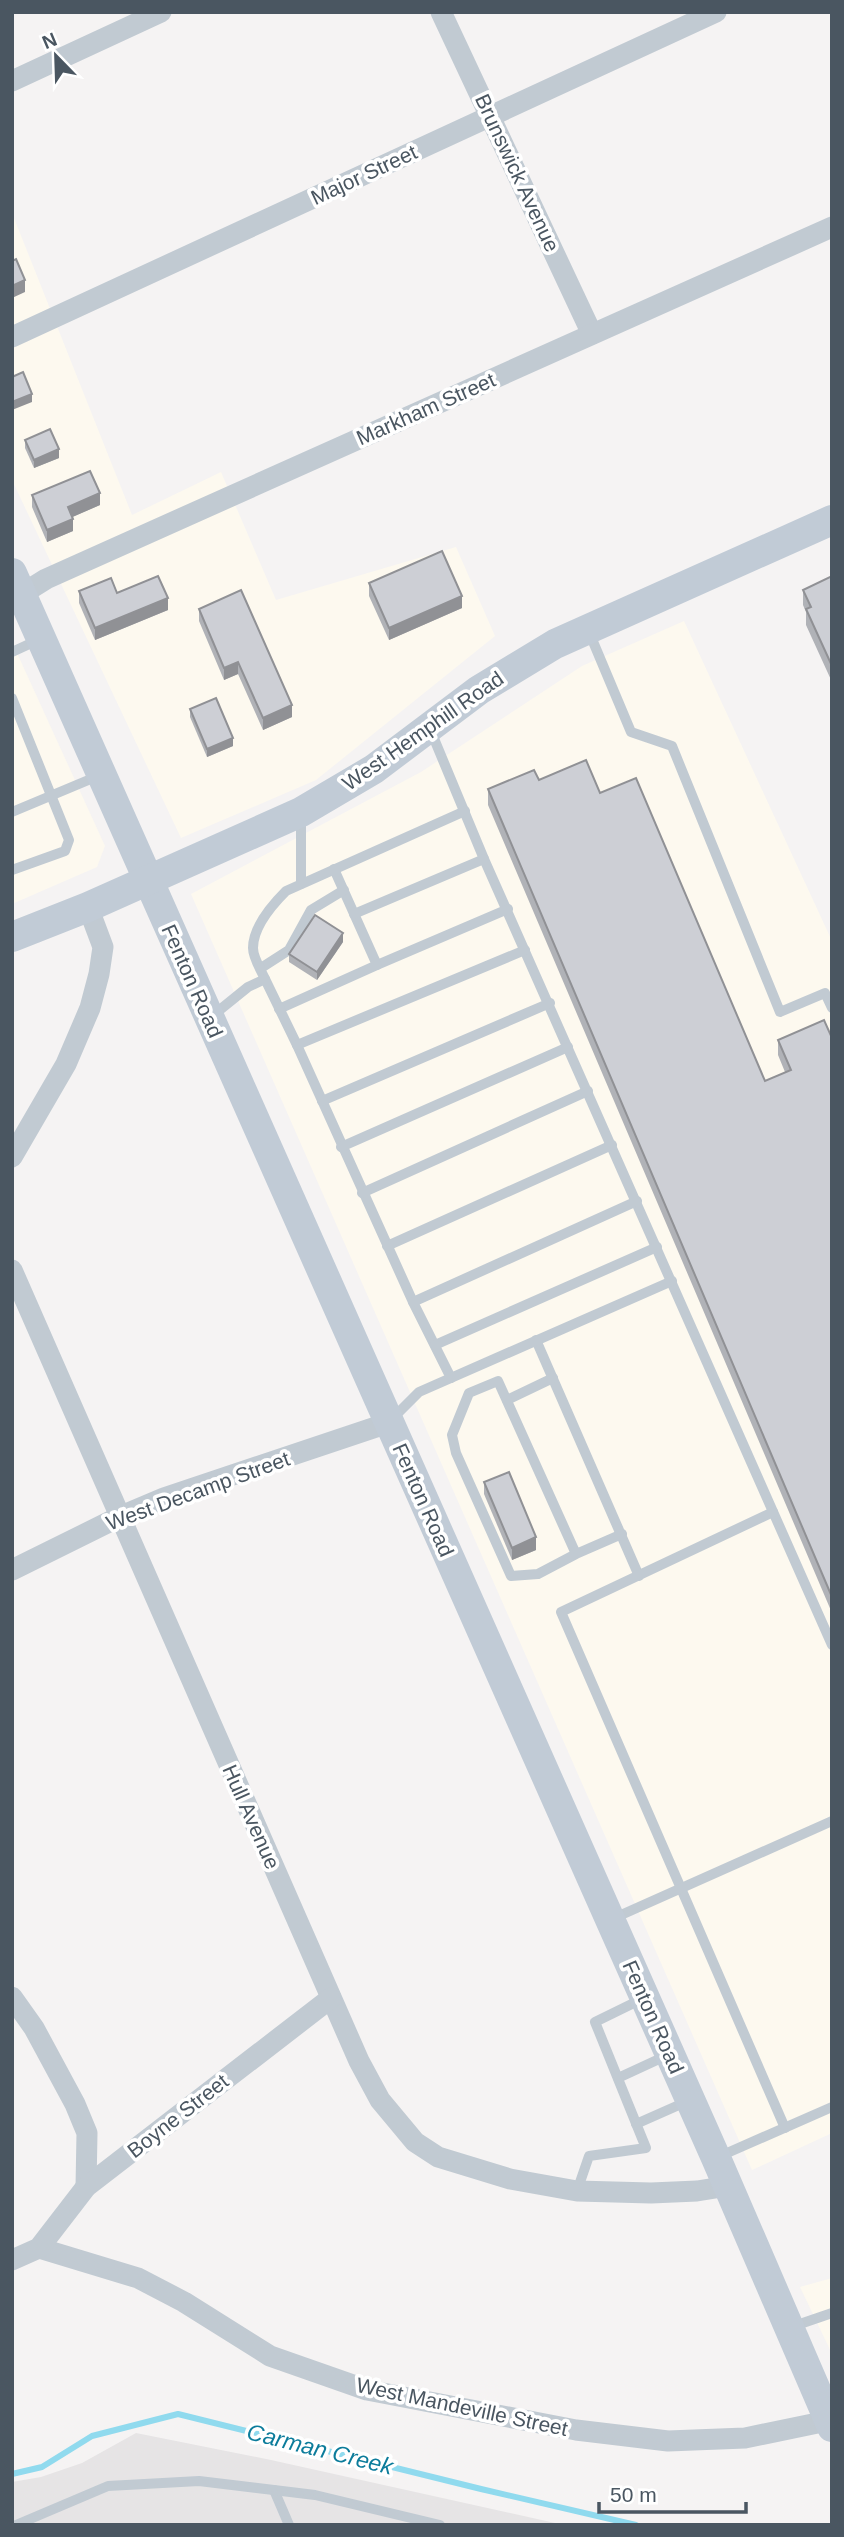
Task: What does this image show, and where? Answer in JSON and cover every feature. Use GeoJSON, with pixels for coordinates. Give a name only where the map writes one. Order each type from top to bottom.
{"type":"FeatureCollection","features":[{"type":"Feature","properties":{"kind":"street"},"geometry":{"type":"LineString","coordinates":[[12,81],[161,12]]}},
{"type":"Feature","properties":{"kind":"street","name":"Brunswick Avenue"},"geometry":{"type":"LineString","coordinates":[[441,12],[592,334]]}},
{"type":"Feature","properties":{"kind":"street","name":"Major Street"},"geometry":{"type":"LineString","coordinates":[[12,337],[716,12]]}},
{"type":"Feature","properties":{"kind":"street","name":"Markham Street"},"geometry":{"type":"LineString","coordinates":[[17,584],[46,579],[832,227]]}},
{"type":"Feature","properties":{"kind":"street","name":"West Hemphill Road"},"geometry":{"type":"LineString","coordinates":[[12,937],[88,907],[301,812],[374,769],[515,666],[555,644],[832,520]]}},
{"type":"Feature","properties":{"kind":"street","name":"Fenton Road"},"geometry":{"type":"LineString","coordinates":[[17,584],[670,2054],[831,2423]]}},
{"type":"Feature","properties":{"kind":"street"},"geometry":{"type":"LineString","coordinates":[[12,1157],[66,1064],[90,1008],[103,947],[88,907]]}},
{"type":"Feature","properties":{"kind":"street","name":"Hull Avenue"},"geometry":{"type":"LineString","coordinates":[[12,1270],[331,1998],[380,2100],[415,2142],[438,2157],[498,2175],[577,2191],[638,2193],[697,2191],[728,2186]]}},
{"type":"Feature","properties":{"kind":"street","name":"West Decamp Street"},"geometry":{"type":"LineString","coordinates":[[12,1570],[119,1517],[164,1499],[388,1423]]}},
{"type":"Feature","properties":{"kind":"street"},"geometry":{"type":"LineString","coordinates":[[12,1997],[34,2028],[75,2104],[87,2133],[86,2187]]}},
{"type":"Feature","properties":{"kind":"street","name":"Boyne Street"},"geometry":{"type":"LineString","coordinates":[[39,2248],[86,2187],[331,1998]]}},
{"type":"Feature","properties":{"kind":"street"},"geometry":{"type":"LineString","coordinates":[[12,2260],[39,2248]]}},
{"type":"Feature","properties":{"kind":"street","name":"West Mandeville Street"},"geometry":{"type":"LineString","coordinates":[[39,2248],[138,2278],[184,2302],[270,2356],[367,2390],[576,2430],[668,2441],[745,2438],[831,2423]]}},
{"type":"Feature","properties":{"kind":"lane"},"geometry":{"type":"LineString","coordinates":[[588,629],[631,732],[672,746],[780,1012],[825,993],[832,1008]]}},
{"type":"Feature","properties":{"kind":"lane"},"geometry":{"type":"LineString","coordinates":[[12,652],[41,639]]}},
{"type":"Feature","properties":{"kind":"lane"},"geometry":{"type":"LineString","coordinates":[[12,698],[69,840],[65,851],[12,870]]}},
{"type":"Feature","properties":{"kind":"lane"},"geometry":{"type":"LineString","coordinates":[[429,727],[484,859],[638,1201],[832,1645]]}},
{"type":"Feature","properties":{"kind":"lane"},"geometry":{"type":"LineString","coordinates":[[12,813],[101,775]]}},
{"type":"Feature","properties":{"kind":"lane"},"geometry":{"type":"LineString","coordinates":[[451,1378],[362,1193],[253,950],[256,932],[273,904],[286,891],[465,811]]}},
{"type":"Feature","properties":{"kind":"lane"},"geometry":{"type":"LineString","coordinates":[[301,812],[301,884]]}},
{"type":"Feature","properties":{"kind":"lane"},"geometry":{"type":"LineString","coordinates":[[354,914],[484,859]]}},
{"type":"Feature","properties":{"kind":"lane"},"geometry":{"type":"LineString","coordinates":[[334,869],[377,965]]}},
{"type":"Feature","properties":{"kind":"lane"},"geometry":{"type":"LineString","coordinates":[[209,1019],[289,950],[311,910],[344,890]]}},
{"type":"Feature","properties":{"kind":"lane"},"geometry":{"type":"LineString","coordinates":[[279,1009],[508,909]]}},
{"type":"Feature","properties":{"kind":"lane"},"geometry":{"type":"LineString","coordinates":[[297,1045],[526,950]]}},
{"type":"Feature","properties":{"kind":"lane"},"geometry":{"type":"LineString","coordinates":[[322,1101],[550,1003]]}},
{"type":"Feature","properties":{"kind":"lane"},"geometry":{"type":"LineString","coordinates":[[341,1147],[568,1047]]}},
{"type":"Feature","properties":{"kind":"lane"},"geometry":{"type":"LineString","coordinates":[[362,1193],[588,1091]]}},
{"type":"Feature","properties":{"kind":"lane"},"geometry":{"type":"LineString","coordinates":[[387,1246],[612,1145]]}},
{"type":"Feature","properties":{"kind":"lane"},"geometry":{"type":"LineString","coordinates":[[413,1302],[638,1201]]}},
{"type":"Feature","properties":{"kind":"lane"},"geometry":{"type":"LineString","coordinates":[[435,1345],[657,1247]]}},
{"type":"Feature","properties":{"kind":"lane"},"geometry":{"type":"LineString","coordinates":[[388,1423],[419,1392],[672,1281]]}},
{"type":"Feature","properties":{"kind":"lane"},"geometry":{"type":"LineString","coordinates":[[536,1340],[639,1576]]}},
{"type":"Feature","properties":{"kind":"lane"},"geometry":{"type":"LineString","coordinates":[[506,1400],[553,1378]]}},
{"type":"Feature","properties":{"kind":"lane"},"geometry":{"type":"LineString","coordinates":[[576,1554],[498,1381],[469,1393],[452,1436],[456,1453],[483,1518],[511,1576],[538,1574],[622,1534]]}},
{"type":"Feature","properties":{"kind":"lane"},"geometry":{"type":"LineString","coordinates":[[773,1512],[561,1612],[785,2128]]}},
{"type":"Feature","properties":{"kind":"lane"},"geometry":{"type":"LineString","coordinates":[[610,1920],[832,1821]]}},
{"type":"Feature","properties":{"kind":"lane"},"geometry":{"type":"LineString","coordinates":[[577,2191],[589,2156],[646,2148],[595,2022],[645,1998]]}},
{"type":"Feature","properties":{"kind":"lane"},"geometry":{"type":"LineString","coordinates":[[618,2078],[670,2054]]}},
{"type":"Feature","properties":{"kind":"lane"},"geometry":{"type":"LineString","coordinates":[[636,2123],[690,2100]]}},
{"type":"Feature","properties":{"kind":"lane"},"geometry":{"type":"LineString","coordinates":[[716,2158],[832,2107]]}},
{"type":"Feature","properties":{"kind":"lane"},"geometry":{"type":"LineString","coordinates":[[797,2325],[832,2313]]}},
{"type":"Feature","properties":{"kind":"lane"},"geometry":{"type":"LineString","coordinates":[[16,2525],[108,2486],[199,2481],[315,2495],[440,2525]]}},
{"type":"Feature","properties":{"kind":"lane"},"geometry":{"type":"LineString","coordinates":[[274,2490],[289,2525]]}},
{"type":"Feature","properties":{"kind":"shaded area"},"geometry":{"type":"Polygon","coordinates":[[[12,213],[132,515],[221,472],[276,600],[456,547],[495,636],[316,780],[181,838],[12,480],[12,213]]]}},
{"type":"Feature","properties":{"kind":"shaded area"},"geometry":{"type":"Polygon","coordinates":[[[684,621],[832,941],[832,2133],[752,2170],[191,894],[421,772],[582,666],[684,621]]]}},
{"type":"Feature","properties":{"kind":"shaded area"},"geometry":{"type":"Polygon","coordinates":[[[12,642],[105,846],[97,867],[12,904],[12,642]]]}},
{"type":"Feature","properties":{"kind":"shaded area"},"geometry":{"type":"Polygon","coordinates":[[[832,2278],[832,2354],[800,2287],[832,2278]]]}},
{"type":"Feature","properties":{"kind":"shaded area"},"geometry":{"type":"Polygon","coordinates":[[[136,2433],[564,2525],[12,2525],[12,2482],[41,2477],[82,2463],[136,2433]]]}},
{"type":"Feature","properties":{"kind":"building"},"geometry":{"type":"Polygon","coordinates":[[[16,259],[25,280],[12,286],[12,261],[16,259]]]}},
{"type":"Feature","properties":{"kind":"building"},"geometry":{"type":"Polygon","coordinates":[[[23,372],[32,394],[12,402],[12,377],[23,372]]]}},
{"type":"Feature","properties":{"kind":"building"},"geometry":{"type":"Polygon","coordinates":[[[50,429],[59,449],[34,460],[25,440],[50,429]]]}},
{"type":"Feature","properties":{"kind":"building"},"geometry":{"type":"Polygon","coordinates":[[[90,471],[100,493],[68,507],[73,519],[47,530],[32,495],[90,471]]]}},
{"type":"Feature","properties":{"kind":"building"},"geometry":{"type":"Polygon","coordinates":[[[442,551],[462,596],[389,628],[369,583],[442,551]]]}},
{"type":"Feature","properties":{"kind":"building"},"geometry":{"type":"Polygon","coordinates":[[[158,576],[168,598],[95,628],[79,591],[111,578],[117,593],[158,576]]]}},
{"type":"Feature","properties":{"kind":"building"},"geometry":{"type":"Polygon","coordinates":[[[832,576],[832,666],[806,609],[811,607],[803,590],[832,576]]]}},
{"type":"Feature","properties":{"kind":"building"},"geometry":{"type":"Polygon","coordinates":[[[241,590],[292,705],[263,718],[238,662],[224,668],[199,609],[241,590]]]}},
{"type":"Feature","properties":{"kind":"building"},"geometry":{"type":"Polygon","coordinates":[[[216,698],[233,738],[207,749],[190,709],[216,698]]]}},
{"type":"Feature","properties":{"kind":"building"},"geometry":{"type":"Polygon","coordinates":[[[586,760],[600,793],[636,778],[765,1081],[791,1070],[778,1040],[824,1020],[832,1038],[832,1597],[488,789],[534,770],[539,780],[586,760]]]}},
{"type":"Feature","properties":{"kind":"building"},"geometry":{"type":"Polygon","coordinates":[[[315,915],[343,933],[317,972],[289,954],[315,915]]]}},
{"type":"Feature","properties":{"kind":"building"},"geometry":{"type":"Polygon","coordinates":[[[509,1472],[536,1537],[512,1548],[484,1482],[509,1472]]]}},
{"type":"Feature","properties":{"kind":"waterway","name":"Carman Creek"},"geometry":{"type":"LineString","coordinates":[[12,2474],[42,2467],[92,2436],[178,2414],[636,2525]]}}]}
